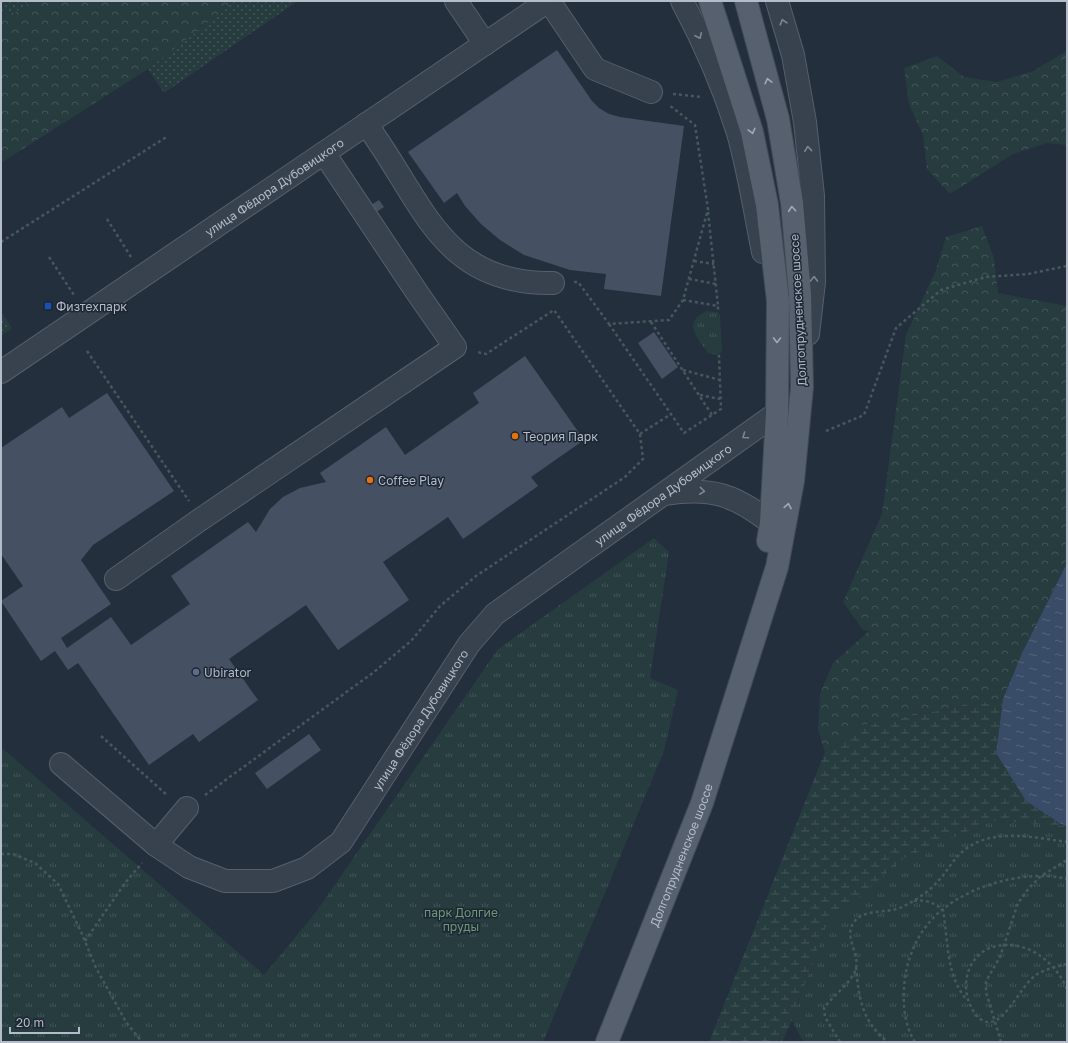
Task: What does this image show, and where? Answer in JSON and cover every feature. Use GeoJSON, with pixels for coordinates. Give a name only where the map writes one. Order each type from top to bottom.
{"type":"FeatureCollection","features":[{"type":"Feature","properties":{"kind":"main road","name":"Долгопрудненское шоссе"},"geometry":{"type":"LineString","coordinates":[[710,1],[752,132],[767,205],[778,301],[777,413],[771,524],[747,665]]}},
{"type":"Feature","properties":{"kind":"main road","name":"Долгопрудненское шоссе"},"geometry":{"type":"LineString","coordinates":[[607,1042],[702,803],[777,567],[793,481],[802,387],[800,294],[792,203],[778,119],[746,1]]}},
{"type":"Feature","properties":{"kind":"street"},"geometry":{"type":"LineString","coordinates":[[456,1],[485,44]]}},
{"type":"Feature","properties":{"kind":"street"},"geometry":{"type":"LineString","coordinates":[[548,1],[595,69],[651,92]]}},
{"type":"Feature","properties":{"kind":"street","name":"улица Фёдора Дубовицкого"},"geometry":{"type":"LineString","coordinates":[[1,372],[548,1]]}},
{"type":"Feature","properties":{"kind":"street"},"geometry":{"type":"LineString","coordinates":[[682,1],[713,68],[738,132],[752,190],[763,251],[778,301]]}},
{"type":"Feature","properties":{"kind":"street"},"geometry":{"type":"LineString","coordinates":[[777,1],[794,62],[805,122],[813,196],[814,282],[802,387]]}},
{"type":"Feature","properties":{"kind":"street"},"geometry":{"type":"LineString","coordinates":[[366,124],[434,228],[460,255],[493,274],[513,280],[533,283],[553,283]]}},
{"type":"Feature","properties":{"kind":"street"},"geometry":{"type":"LineString","coordinates":[[116,579],[201,519],[455,347],[324,153]]}},
{"type":"Feature","properties":{"kind":"street","name":"улица Фёдора Дубовицкого"},"geometry":{"type":"LineString","coordinates":[[61,764],[156,845],[189,867],[224,881],[273,881],[307,868],[342,842],[469,644],[495,614],[777,413]]}},
{"type":"Feature","properties":{"kind":"street"},"geometry":{"type":"LineString","coordinates":[[663,494],[691,490],[712,492],[747,506],[771,524]]}},
{"type":"Feature","properties":{"kind":"street"},"geometry":{"type":"LineString","coordinates":[[156,845],[187,808]]}},
{"type":"Feature","properties":{"kind":"path"},"geometry":{"type":"LineString","coordinates":[[651,92],[707,98]]}},
{"type":"Feature","properties":{"kind":"path"},"geometry":{"type":"LineString","coordinates":[[651,92],[695,125],[708,209],[718,312]]}},
{"type":"Feature","properties":{"kind":"path"},"geometry":{"type":"LineString","coordinates":[[1,242],[168,136]]}},
{"type":"Feature","properties":{"kind":"path"},"geometry":{"type":"LineString","coordinates":[[608,324],[669,320],[683,300],[708,209]]}},
{"type":"Feature","properties":{"kind":"path"},"geometry":{"type":"LineString","coordinates":[[107,219],[131,257]]}},
{"type":"Feature","properties":{"kind":"path"},"geometry":{"type":"LineString","coordinates":[[49,257],[75,296]]}},
{"type":"Feature","properties":{"kind":"path"},"geometry":{"type":"LineString","coordinates":[[694,260],[714,264]]}},
{"type":"Feature","properties":{"kind":"path"},"geometry":{"type":"LineString","coordinates":[[826,431],[864,415],[896,328],[941,290],[986,277],[1028,274],[1067,266]]}},
{"type":"Feature","properties":{"kind":"path"},"geometry":{"type":"LineString","coordinates":[[689,278],[716,284]]}},
{"type":"Feature","properties":{"kind":"path"},"geometry":{"type":"LineString","coordinates":[[553,283],[578,282],[684,433],[721,409],[719,355]]}},
{"type":"Feature","properties":{"kind":"path"},"geometry":{"type":"LineString","coordinates":[[683,300],[718,306]]}},
{"type":"Feature","properties":{"kind":"path"},"geometry":{"type":"LineString","coordinates":[[101,736],[151,782],[169,797],[187,808],[374,672],[411,641],[440,606],[476,576],[624,477],[643,459],[640,434],[554,310],[486,354],[455,347]]}},
{"type":"Feature","properties":{"kind":"path"},"geometry":{"type":"LineString","coordinates":[[650,321],[712,415]]}},
{"type":"Feature","properties":{"kind":"path"},"geometry":{"type":"LineString","coordinates":[[87,351],[201,519]]}},
{"type":"Feature","properties":{"kind":"path"},"geometry":{"type":"LineString","coordinates":[[682,370],[720,380]]}},
{"type":"Feature","properties":{"kind":"path"},"geometry":{"type":"LineString","coordinates":[[699,395],[720,399]]}},
{"type":"Feature","properties":{"kind":"path"},"geometry":{"type":"LineString","coordinates":[[640,434],[671,414]]}},
{"type":"Feature","properties":{"kind":"path"},"geometry":{"type":"LineString","coordinates":[[888,1042],[876,1033],[867,1019],[858,989],[856,967],[849,932],[853,923],[862,916],[892,911],[911,902],[938,881],[958,856],[972,844],[991,837],[1020,836],[1067,842]]}},
{"type":"Feature","properties":{"kind":"path"},"geometry":{"type":"LineString","coordinates":[[85,941],[125,883],[156,845]]}},
{"type":"Feature","properties":{"kind":"path"},"geometry":{"type":"LineString","coordinates":[[1,854],[13,854],[35,863],[58,884],[96,968],[126,1022],[142,1042]]}},
{"type":"Feature","properties":{"kind":"path"},"geometry":{"type":"LineString","coordinates":[[1001,1042],[986,992],[986,981],[1005,945],[1018,903],[1029,888],[1041,876],[1067,860]]}},
{"type":"Feature","properties":{"kind":"path"},"geometry":{"type":"LineString","coordinates":[[914,1042],[906,1020],[903,1000],[904,978],[917,939],[929,923],[943,910],[963,896],[1012,878],[1041,876],[1067,879]]}},
{"type":"Feature","properties":{"kind":"path"},"geometry":{"type":"LineString","coordinates":[[911,902],[924,900],[943,910]]}},
{"type":"Feature","properties":{"kind":"path"},"geometry":{"type":"LineString","coordinates":[[943,910],[951,965],[957,983],[969,1002]]}},
{"type":"Feature","properties":{"kind":"path"},"geometry":{"type":"LineString","coordinates":[[1067,964],[1053,967],[1035,976],[1028,982],[1003,1016],[995,1022],[980,1020],[973,1011],[965,989],[966,976],[970,964],[984,951],[1005,945],[1016,945],[1030,951],[1053,967],[1062,978],[1067,990]]}},
{"type":"Feature","properties":{"kind":"path"},"geometry":{"type":"LineString","coordinates":[[840,1042],[825,1017],[824,1008],[832,996],[851,979],[856,967]]}},
{"type":"Feature","properties":{"kind":"green space"},"geometry":{"type":"Polygon","coordinates":[[[1,1],[31,1],[15,13],[1,11],[1,1]]]}},
{"type":"Feature","properties":{"kind":"green space"},"geometry":{"type":"Polygon","coordinates":[[[31,1],[233,1],[228,7],[148,69],[1,163],[1,11],[15,13],[31,1]]]}},
{"type":"Feature","properties":{"kind":"green space"},"geometry":{"type":"Polygon","coordinates":[[[233,1],[298,1],[164,93],[148,69],[228,7],[233,1]]]}},
{"type":"Feature","properties":{"kind":"green space"},"geometry":{"type":"Polygon","coordinates":[[[1067,51],[1067,145],[1047,143],[1013,154],[950,194],[927,169],[923,135],[909,104],[904,68],[937,56],[964,77],[997,82],[1033,71],[1067,51]]]}},
{"type":"Feature","properties":{"kind":"green space"},"geometry":{"type":"Polygon","coordinates":[[[982,226],[994,258],[998,293],[1067,306],[1067,563],[1022,653],[1003,699],[862,725],[825,752],[818,730],[820,694],[833,663],[869,631],[863,630],[843,602],[882,514],[906,335],[936,270],[946,237],[982,226]]]}},
{"type":"Feature","properties":{"kind":"green space"},"geometry":{"type":"Polygon","coordinates":[[[706,311],[718,312],[720,316],[722,351],[719,355],[708,353],[696,336],[694,330],[693,326],[695,321],[706,311]]]}},
{"type":"Feature","properties":{"kind":"green space"},"geometry":{"type":"Polygon","coordinates":[[[1,312],[12,328],[1,336],[1,312]]]}},
{"type":"Feature","properties":{"kind":"green space","name":"парк Долгие пруды"},"geometry":{"type":"Polygon","coordinates":[[[654,538],[669,552],[650,678],[678,690],[664,751],[543,1042],[1,1042],[1,747],[264,975],[316,912],[498,649],[654,538]]]}},
{"type":"Feature","properties":{"kind":"green space"},"geometry":{"type":"Polygon","coordinates":[[[1003,699],[996,753],[1026,801],[1064,826],[991,821],[827,924],[792,1020],[782,1042],[709,1042],[825,752],[862,725],[1003,699]]]}},
{"type":"Feature","properties":{"kind":"green space"},"geometry":{"type":"Polygon","coordinates":[[[992,821],[1067,826],[1067,1042],[803,1042],[792,1020],[827,924],[904,858],[992,821]]]}},
{"type":"Feature","properties":{"kind":"water"},"geometry":{"type":"Polygon","coordinates":[[[1067,563],[1067,826],[1064,826],[1026,801],[996,753],[1003,699],[1022,653],[1067,563]]]}},
{"type":"Feature","properties":{"kind":"building"},"geometry":{"type":"Polygon","coordinates":[[[557,50],[592,101],[599,108],[609,114],[620,117],[684,126],[661,296],[604,289],[606,274],[570,270],[524,255],[500,240],[481,224],[465,206],[457,193],[444,203],[408,152],[557,50]]]}},
{"type":"Feature","properties":{"kind":"building"},"geometry":{"type":"Polygon","coordinates":[[[379,200],[384,207],[373,214],[368,207],[379,200]]]}},
{"type":"Feature","properties":{"kind":"building"},"geometry":{"type":"Polygon","coordinates":[[[654,332],[678,367],[662,379],[638,343],[654,332]]]}},
{"type":"Feature","properties":{"kind":"building"},"geometry":{"type":"Polygon","coordinates":[[[525,356],[584,440],[531,477],[538,486],[463,539],[448,517],[383,562],[409,600],[338,650],[306,605],[229,659],[258,700],[199,742],[193,734],[149,765],[78,663],[68,670],[55,651],[41,661],[1,601],[23,586],[1,554],[1,448],[62,407],[69,418],[107,393],[174,491],[93,545],[81,560],[111,604],[61,638],[67,648],[111,617],[131,645],[190,604],[171,576],[248,522],[256,532],[270,509],[283,497],[300,488],[326,482],[320,473],[386,427],[405,455],[479,403],[473,393],[525,356]]]}},
{"type":"Feature","properties":{"kind":"building"},"geometry":{"type":"Polygon","coordinates":[[[309,734],[321,750],[267,789],[255,773],[309,734]]]}},
{"type":"Feature","properties":{"kind":"place","name":"Физтехпарк"},"geometry":{"type":"Point","coordinates":[48,306]}},
{"type":"Feature","properties":{"kind":"place","name":"Теория Парк"},"geometry":{"type":"Point","coordinates":[515,436]}},
{"type":"Feature","properties":{"kind":"place","name":"Coffee Play"},"geometry":{"type":"Point","coordinates":[370,480]}},
{"type":"Feature","properties":{"kind":"place","name":"Ubirator"},"geometry":{"type":"Point","coordinates":[196,672]}}]}
